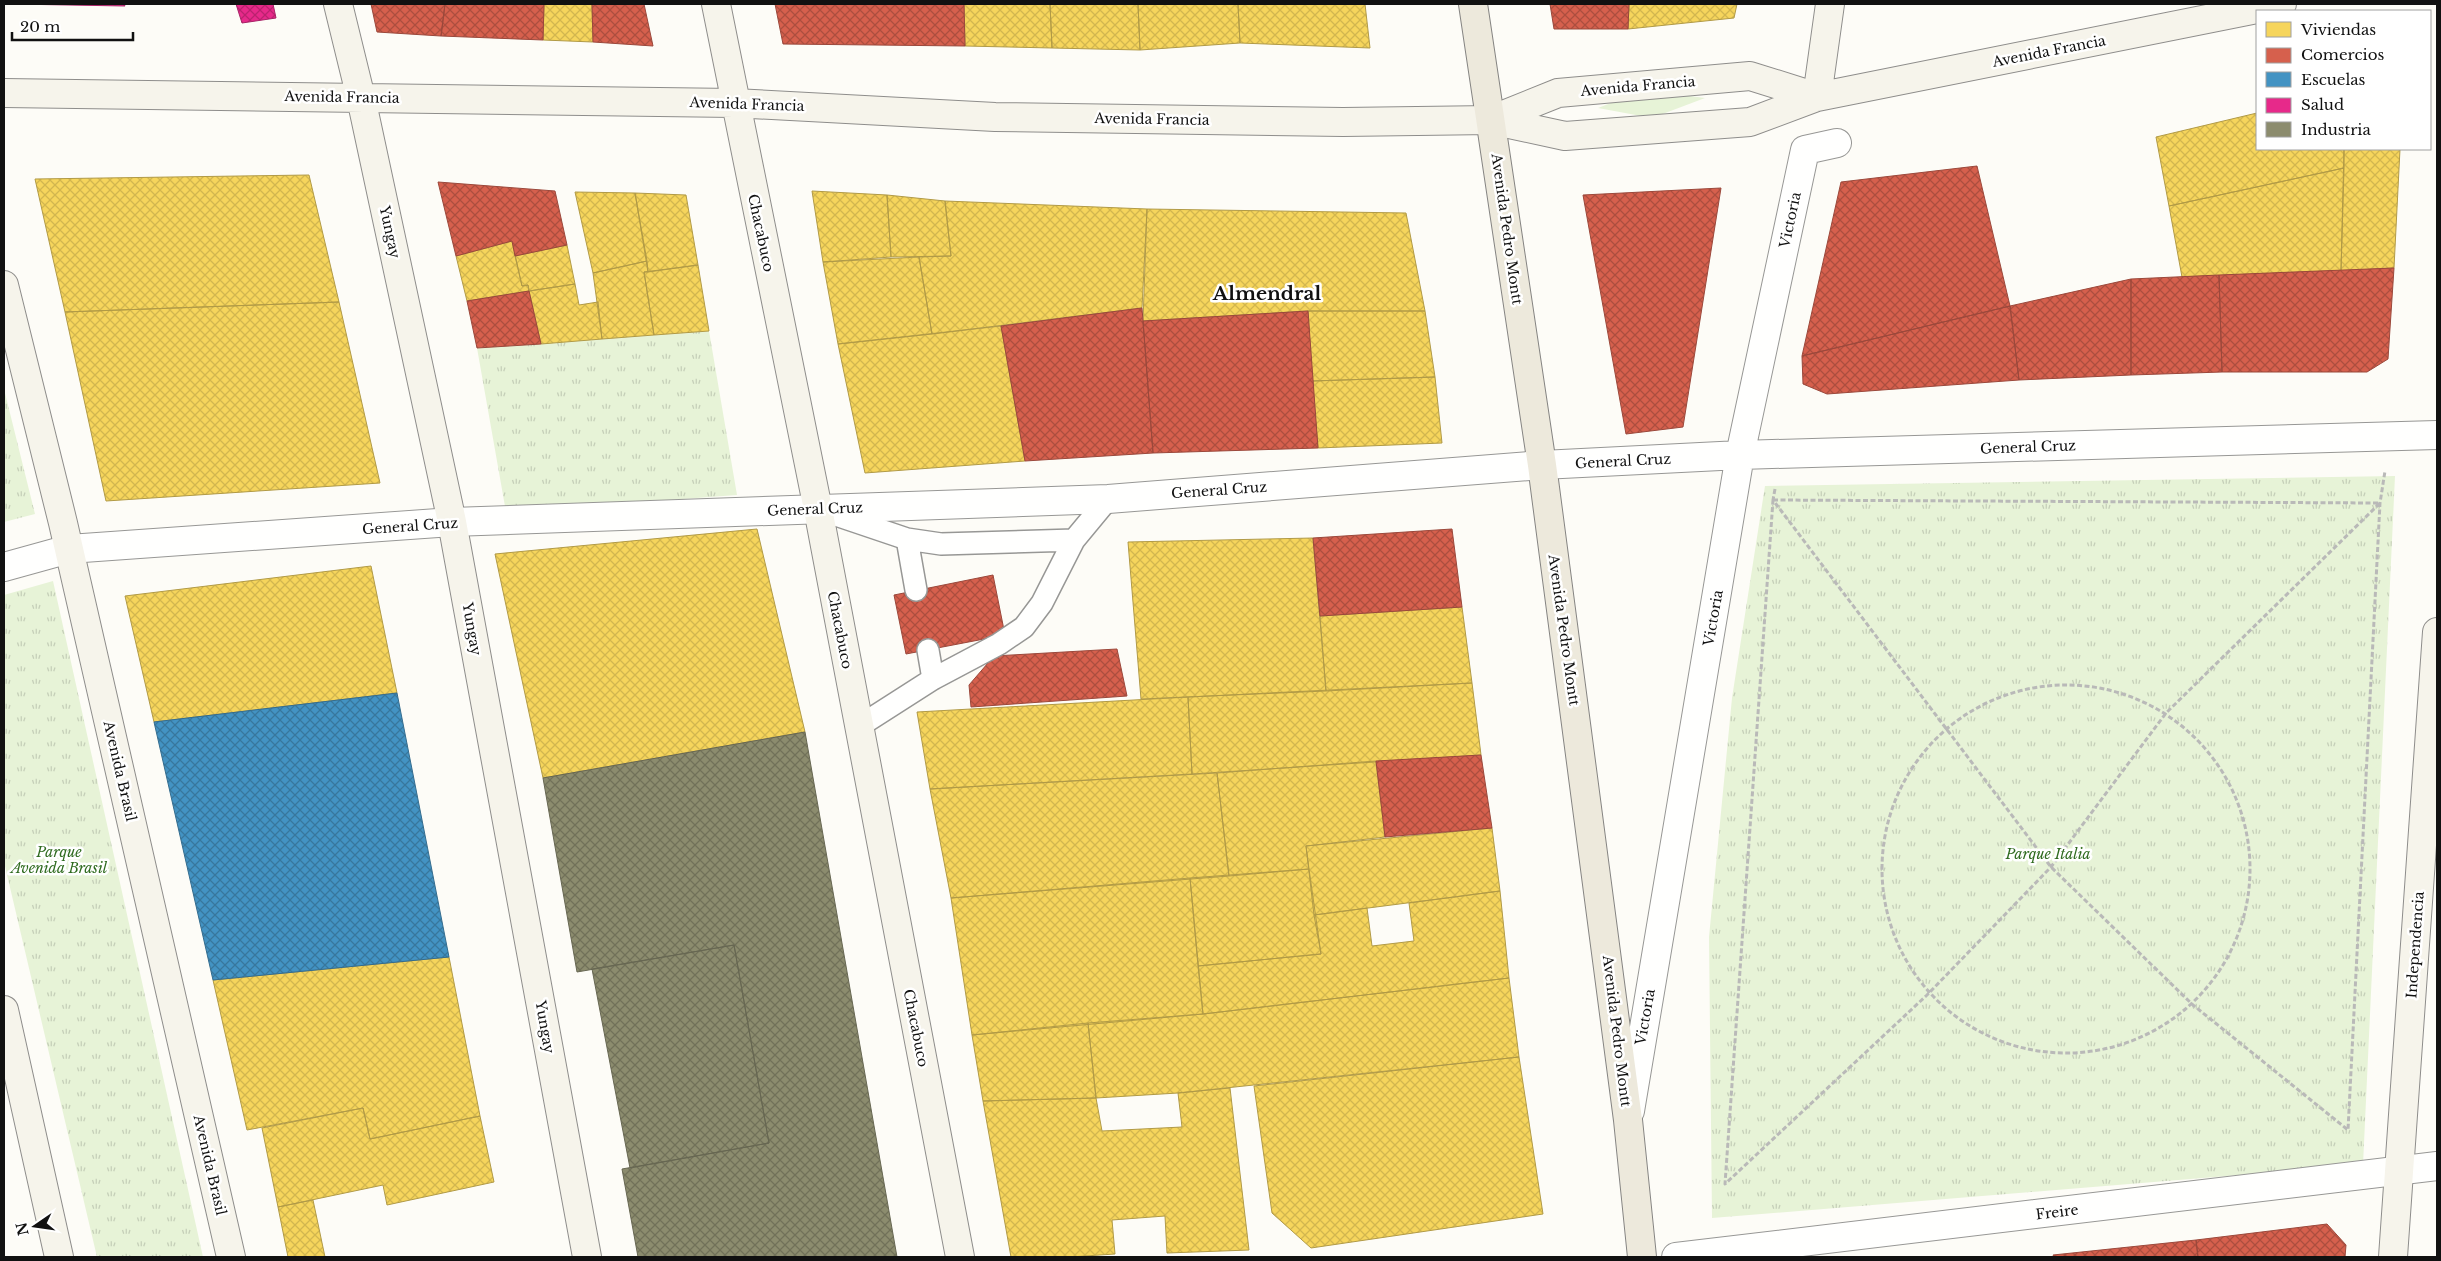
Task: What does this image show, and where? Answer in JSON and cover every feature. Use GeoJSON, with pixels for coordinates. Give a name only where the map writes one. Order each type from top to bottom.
{"type":"FeatureCollection","features":[{"type":"Feature","properties":{"kind":"main road","name":"Yungay"},"geometry":{"type":"LineString","coordinates":[[338,4],[361,98],[452,522],[588,1257]]}},
{"type":"Feature","properties":{"kind":"main road","name":"Chacabuco"},"geometry":{"type":"LineString","coordinates":[[716,4],[734,103],[818,509],[858,728],[960,1257]]}},
{"type":"Feature","properties":{"kind":"main road","name":"Avenida Pedro Montt"},"geometry":{"type":"LineString","coordinates":[[1473,4],[1542,465],[1628,1120],[1642,1257]]}},
{"type":"Feature","properties":{"kind":"main road"},"geometry":{"type":"LineString","coordinates":[[1816,97],[1830,4]]}},
{"type":"Feature","properties":{"kind":"main road","name":"Avenida Francia"},"geometry":{"type":"LineString","coordinates":[[4,93],[734,103],[995,117],[1343,122],[1490,120],[1565,136],[1750,122],[1816,97],[2282,4]]}},
{"type":"Feature","properties":{"kind":"main road","name":"Avenida Francia"},"geometry":{"type":"LineString","coordinates":[[1490,120],[1558,94],[1750,76],[1816,97]]}},
{"type":"Feature","properties":{"kind":"main road","name":"Avenida Brasil"},"geometry":{"type":"LineString","coordinates":[[4,285],[69,549],[231,1257]]}},
{"type":"Feature","properties":{"kind":"main road","name":"Independencia"},"geometry":{"type":"LineString","coordinates":[[2393,1257],[2398,1171],[2430,824],[2437,632]]}},
{"type":"Feature","properties":{"kind":"main road"},"geometry":{"type":"LineString","coordinates":[[4,1010],[59,1257]]}},
{"type":"Feature","properties":{"kind":"street","name":"Victoria"},"geometry":{"type":"LineString","coordinates":[[1628,1120],[1740,455],[1805,150],[1837,143]]}},
{"type":"Feature","properties":{"kind":"street","name":"General Cruz"},"geometry":{"type":"LineString","coordinates":[[4,567],[69,549],[452,522],[1108,499],[1542,465],[1740,455],[2437,435]]}},
{"type":"Feature","properties":{"kind":"street","name":"Freire"},"geometry":{"type":"LineString","coordinates":[[1676,1257],[2437,1166]]}},
{"type":"Feature","properties":{"kind":"lane"},"geometry":{"type":"LineString","coordinates":[[858,728],[933,680],[999,644],[1024,627],[1042,603],[1074,540],[1108,499]]}},
{"type":"Feature","properties":{"kind":"lane"},"geometry":{"type":"LineString","coordinates":[[818,509],[907,539],[941,544],[1074,540]]}},
{"type":"Feature","properties":{"kind":"lane"},"geometry":{"type":"LineString","coordinates":[[907,539],[916,590]]}},
{"type":"Feature","properties":{"kind":"lane"},"geometry":{"type":"LineString","coordinates":[[928,650],[933,680]]}},
{"type":"Feature","properties":{"kind":"path"},"geometry":{"type":"LineString","coordinates":[[1782,454],[1773,500],[1724,1184],[1927,995],[2051,867],[2166,713],[2380,503]]}},
{"type":"Feature","properties":{"kind":"path"},"geometry":{"type":"LineString","coordinates":[[1773,500],[2380,503]]}},
{"type":"Feature","properties":{"kind":"path"},"geometry":{"type":"LineString","coordinates":[[1773,500],[2051,867],[2193,1005],[2348,1130],[2380,503]]}},
{"type":"Feature","properties":{"kind":"path"},"geometry":{"type":"LineString","coordinates":[[2054,685],[2112,690],[2166,713],[2208,750],[2236,798],[2250,852],[2247,909],[2227,961],[2193,1005],[2139,1040],[2077,1055],[2013,1047],[1956,1018],[1927,995],[1890,922],[1882,870],[1889,817],[1912,769],[1946,729],[1996,698],[2054,685]]}},
{"type":"Feature","properties":{"kind":"green space"},"geometry":{"type":"Polygon","coordinates":[[[1644,90],[1705,98],[1652,118],[1598,108],[1644,90]]]}},
{"type":"Feature","properties":{"kind":"green space"},"geometry":{"type":"Polygon","coordinates":[[[709,331],[737,495],[506,512],[477,348],[709,331]]]}},
{"type":"Feature","properties":{"kind":"green space"},"geometry":{"type":"Polygon","coordinates":[[[4,389],[35,514],[4,522],[4,389]]]}},
{"type":"Feature","properties":{"kind":"green space","name":"Parque Italia"},"geometry":{"type":"Polygon","coordinates":[[[2395,476],[2363,1165],[1712,1218],[1709,937],[1732,698],[1765,486],[2395,476]]]}},
{"type":"Feature","properties":{"kind":"green space","name":"Parque Avenida Brasil"},"geometry":{"type":"Polygon","coordinates":[[[53,581],[203,1257],[97,1257],[4,862],[4,595],[53,581]]]}},
{"type":"Feature","properties":{"kind":"building: Viviendas"},"geometry":{"type":"Polygon","coordinates":[[[544,4],[592,4],[593,42],[543,40],[544,4]]]}},
{"type":"Feature","properties":{"kind":"building: Viviendas"},"geometry":{"type":"Polygon","coordinates":[[[964,4],[1050,4],[1052,48],[965,46],[964,4]]]}},
{"type":"Feature","properties":{"kind":"building: Viviendas"},"geometry":{"type":"Polygon","coordinates":[[[1050,4],[1138,4],[1140,50],[1052,48],[1050,4]]]}},
{"type":"Feature","properties":{"kind":"building: Viviendas"},"geometry":{"type":"Polygon","coordinates":[[[1138,4],[1238,4],[1240,43],[1140,50],[1138,4]]]}},
{"type":"Feature","properties":{"kind":"building: Viviendas"},"geometry":{"type":"Polygon","coordinates":[[[1238,4],[1365,4],[1370,48],[1240,43],[1238,4]]]}},
{"type":"Feature","properties":{"kind":"building: Viviendas"},"geometry":{"type":"Polygon","coordinates":[[[1629,4],[1737,4],[1734,18],[1628,29],[1629,4]]]}},
{"type":"Feature","properties":{"kind":"building: Viviendas"},"geometry":{"type":"Polygon","coordinates":[[[2256,113],[2256,150],[2344,150],[2344,168],[2169,206],[2156,137],[2256,113]]]}},
{"type":"Feature","properties":{"kind":"building: Viviendas"},"geometry":{"type":"Polygon","coordinates":[[[2344,150],[2400,150],[2394,268],[2341,271],[2344,150]]]}},
{"type":"Feature","properties":{"kind":"building: Viviendas"},"geometry":{"type":"Polygon","coordinates":[[[2344,168],[2341,271],[2182,277],[2169,206],[2344,168]]]}},
{"type":"Feature","properties":{"kind":"building: Viviendas"},"geometry":{"type":"Polygon","coordinates":[[[309,175],[339,302],[65,312],[35,179],[309,175]]]}},
{"type":"Feature","properties":{"kind":"building: Viviendas"},"geometry":{"type":"Polygon","coordinates":[[[812,191],[887,195],[891,257],[823,262],[812,191]]]}},
{"type":"Feature","properties":{"kind":"building: Viviendas"},"geometry":{"type":"Polygon","coordinates":[[[575,192],[635,193],[647,261],[593,273],[575,192]]]}},
{"type":"Feature","properties":{"kind":"building: Viviendas"},"geometry":{"type":"Polygon","coordinates":[[[635,193],[686,195],[698,265],[648,272],[635,193]]]}},
{"type":"Feature","properties":{"kind":"building: Viviendas"},"geometry":{"type":"Polygon","coordinates":[[[887,195],[945,201],[951,256],[891,257],[887,195]]]}},
{"type":"Feature","properties":{"kind":"building: Viviendas"},"geometry":{"type":"Polygon","coordinates":[[[945,201],[1147,209],[1142,308],[932,334],[919,257],[951,256],[945,201]]]}},
{"type":"Feature","properties":{"kind":"building: Viviendas"},"geometry":{"type":"Polygon","coordinates":[[[1147,209],[1406,213],[1425,311],[1308,311],[1143,321],[1147,209]]]}},
{"type":"Feature","properties":{"kind":"building: Viviendas"},"geometry":{"type":"Polygon","coordinates":[[[512,241],[522,286],[528,285],[529,291],[467,301],[456,256],[512,241]]]}},
{"type":"Feature","properties":{"kind":"building: Viviendas"},"geometry":{"type":"Polygon","coordinates":[[[567,245],[575,284],[529,291],[528,285],[522,286],[515,256],[567,245]]]}},
{"type":"Feature","properties":{"kind":"building: Viviendas"},"geometry":{"type":"Polygon","coordinates":[[[919,257],[932,334],[838,344],[823,262],[919,257]]]}},
{"type":"Feature","properties":{"kind":"building: Viviendas"},"geometry":{"type":"Polygon","coordinates":[[[647,261],[648,272],[644,272],[654,335],[602,339],[593,273],[647,261]]]}},
{"type":"Feature","properties":{"kind":"building: Viviendas"},"geometry":{"type":"Polygon","coordinates":[[[698,265],[709,331],[654,335],[644,272],[698,265]]]}},
{"type":"Feature","properties":{"kind":"building: Viviendas"},"geometry":{"type":"Polygon","coordinates":[[[575,284],[579,305],[598,302],[602,339],[541,344],[529,291],[575,284]]]}},
{"type":"Feature","properties":{"kind":"building: Viviendas"},"geometry":{"type":"Polygon","coordinates":[[[339,302],[380,483],[106,501],[65,312],[339,302]]]}},
{"type":"Feature","properties":{"kind":"building: Viviendas"},"geometry":{"type":"Polygon","coordinates":[[[1308,311],[1425,311],[1435,377],[1312,381],[1308,311]]]}},
{"type":"Feature","properties":{"kind":"building: Viviendas"},"geometry":{"type":"Polygon","coordinates":[[[1001,326],[1025,461],[865,473],[838,344],[1001,326]]]}},
{"type":"Feature","properties":{"kind":"building: Viviendas"},"geometry":{"type":"Polygon","coordinates":[[[1435,377],[1442,443],[1318,448],[1312,381],[1435,377]]]}},
{"type":"Feature","properties":{"kind":"building: Viviendas"},"geometry":{"type":"Polygon","coordinates":[[[757,529],[805,732],[543,778],[495,554],[757,529]]]}},
{"type":"Feature","properties":{"kind":"building: Viviendas"},"geometry":{"type":"Polygon","coordinates":[[[1313,538],[1326,691],[1141,699],[1128,542],[1313,538]]]}},
{"type":"Feature","properties":{"kind":"building: Viviendas"},"geometry":{"type":"Polygon","coordinates":[[[371,566],[397,693],[154,722],[125,596],[371,566]]]}},
{"type":"Feature","properties":{"kind":"building: Viviendas"},"geometry":{"type":"Polygon","coordinates":[[[1462,607],[1472,683],[1326,691],[1320,616],[1462,607]]]}},
{"type":"Feature","properties":{"kind":"building: Viviendas"},"geometry":{"type":"Polygon","coordinates":[[[1472,683],[1481,755],[1192,774],[1188,697],[1472,683]]]}},
{"type":"Feature","properties":{"kind":"building: Viviendas"},"geometry":{"type":"Polygon","coordinates":[[[1188,697],[1192,774],[930,789],[917,712],[1188,697]]]}},
{"type":"Feature","properties":{"kind":"building: Viviendas"},"geometry":{"type":"Polygon","coordinates":[[[1376,761],[1385,837],[1306,846],[1309,869],[1229,876],[1217,773],[1376,761]]]}},
{"type":"Feature","properties":{"kind":"building: Viviendas"},"geometry":{"type":"Polygon","coordinates":[[[1217,773],[1229,876],[951,898],[930,789],[1217,773]]]}},
{"type":"Feature","properties":{"kind":"building: Viviendas"},"geometry":{"type":"Polygon","coordinates":[[[1492,828],[1500,891],[1314,915],[1306,846],[1492,828]]]}},
{"type":"Feature","properties":{"kind":"building: Viviendas"},"geometry":{"type":"Polygon","coordinates":[[[1309,869],[1321,954],[1198,966],[1190,878],[1309,869]]]}},
{"type":"Feature","properties":{"kind":"building: Viviendas"},"geometry":{"type":"Polygon","coordinates":[[[1190,878],[1203,1014],[972,1035],[951,898],[1190,878]]]}},
{"type":"Feature","properties":{"kind":"building: Viviendas"},"geometry":{"type":"Polygon","coordinates":[[[1500,891],[1509,978],[1203,1014],[1198,966],[1321,954],[1314,915],[1367,908],[1372,946],[1414,941],[1409,903],[1500,891]]]}},
{"type":"Feature","properties":{"kind":"building: Viviendas"},"geometry":{"type":"Polygon","coordinates":[[[449,957],[480,1116],[370,1139],[363,1108],[247,1130],[213,980],[449,957]]]}},
{"type":"Feature","properties":{"kind":"building: Viviendas"},"geometry":{"type":"Polygon","coordinates":[[[1509,978],[1519,1057],[1178,1093],[1096,1098],[1088,1023],[1203,1014],[1509,978]]]}},
{"type":"Feature","properties":{"kind":"building: Viviendas"},"geometry":{"type":"Polygon","coordinates":[[[1088,1023],[1096,1098],[983,1101],[972,1035],[1088,1023]]]}},
{"type":"Feature","properties":{"kind":"building: Viviendas"},"geometry":{"type":"Polygon","coordinates":[[[1519,1057],[1543,1214],[1311,1248],[1272,1213],[1254,1086],[1519,1057]]]}},
{"type":"Feature","properties":{"kind":"building: Viviendas"},"geometry":{"type":"Polygon","coordinates":[[[1230,1088],[1249,1250],[1167,1253],[1165,1216],[1112,1220],[1115,1254],[1070,1257],[1011,1257],[983,1101],[1096,1098],[1102,1131],[1182,1127],[1178,1093],[1230,1088]]]}},
{"type":"Feature","properties":{"kind":"building: Viviendas"},"geometry":{"type":"Polygon","coordinates":[[[363,1108],[370,1139],[480,1116],[494,1182],[387,1205],[383,1185],[278,1207],[262,1128],[363,1108]]]}},
{"type":"Feature","properties":{"kind":"building: Viviendas"},"geometry":{"type":"Polygon","coordinates":[[[313,1200],[325,1257],[288,1257],[278,1207],[313,1200]]]}},
{"type":"Feature","properties":{"kind":"building: Comercios"},"geometry":{"type":"Polygon","coordinates":[[[371,4],[445,4],[441,36],[377,32],[371,4]]]}},
{"type":"Feature","properties":{"kind":"building: Comercios"},"geometry":{"type":"Polygon","coordinates":[[[445,4],[544,4],[543,40],[441,36],[445,4]]]}},
{"type":"Feature","properties":{"kind":"building: Comercios"},"geometry":{"type":"Polygon","coordinates":[[[592,4],[644,4],[653,46],[593,42],[592,4]]]}},
{"type":"Feature","properties":{"kind":"building: Comercios"},"geometry":{"type":"Polygon","coordinates":[[[775,4],[964,4],[965,46],[783,44],[775,4]]]}},
{"type":"Feature","properties":{"kind":"building: Comercios"},"geometry":{"type":"Polygon","coordinates":[[[1550,4],[1629,4],[1628,29],[1554,29],[1550,4]]]}},
{"type":"Feature","properties":{"kind":"building: Comercios"},"geometry":{"type":"Polygon","coordinates":[[[1977,166],[2010,306],[1802,356],[1841,182],[1977,166]]]}},
{"type":"Feature","properties":{"kind":"building: Comercios"},"geometry":{"type":"Polygon","coordinates":[[[438,182],[555,191],[567,245],[515,256],[512,241],[456,256],[438,182]]]}},
{"type":"Feature","properties":{"kind":"building: Comercios"},"geometry":{"type":"Polygon","coordinates":[[[1721,188],[1683,427],[1626,434],[1583,195],[1721,188]]]}},
{"type":"Feature","properties":{"kind":"building: Comercios"},"geometry":{"type":"Polygon","coordinates":[[[2394,268],[2388,359],[2367,372],[2222,372],[2219,275],[2394,268]]]}},
{"type":"Feature","properties":{"kind":"building: Comercios"},"geometry":{"type":"Polygon","coordinates":[[[2219,275],[2222,372],[2131,375],[2131,279],[2219,275]]]}},
{"type":"Feature","properties":{"kind":"building: Comercios"},"geometry":{"type":"Polygon","coordinates":[[[2131,279],[2131,375],[2019,380],[2010,306],[2131,279]]]}},
{"type":"Feature","properties":{"kind":"building: Comercios"},"geometry":{"type":"Polygon","coordinates":[[[529,291],[541,344],[477,348],[467,301],[529,291]]]}},
{"type":"Feature","properties":{"kind":"building: Comercios"},"geometry":{"type":"Polygon","coordinates":[[[2010,306],[2019,380],[1827,394],[1803,384],[1802,356],[2010,306]]]}},
{"type":"Feature","properties":{"kind":"building: Comercios"},"geometry":{"type":"Polygon","coordinates":[[[1142,308],[1153,453],[1025,461],[1001,326],[1142,308]]]}},
{"type":"Feature","properties":{"kind":"building: Comercios"},"geometry":{"type":"Polygon","coordinates":[[[1308,311],[1318,448],[1153,453],[1143,321],[1308,311]]]}},
{"type":"Feature","properties":{"kind":"building: Comercios"},"geometry":{"type":"Polygon","coordinates":[[[1452,529],[1462,607],[1320,616],[1313,538],[1452,529]]]}},
{"type":"Feature","properties":{"kind":"building: Comercios"},"geometry":{"type":"Polygon","coordinates":[[[993,575],[1005,635],[906,654],[894,595],[993,575]]]}},
{"type":"Feature","properties":{"kind":"building: Comercios"},"geometry":{"type":"Polygon","coordinates":[[[1117,649],[1127,696],[971,707],[969,685],[994,656],[1117,649]]]}},
{"type":"Feature","properties":{"kind":"building: Comercios"},"geometry":{"type":"Polygon","coordinates":[[[1481,755],[1492,828],[1385,837],[1376,761],[1481,755]]]}},
{"type":"Feature","properties":{"kind":"building: Comercios"},"geometry":{"type":"Polygon","coordinates":[[[2327,1224],[2346,1245],[2345,1257],[2198,1257],[2196,1240],[2327,1224]]]}},
{"type":"Feature","properties":{"kind":"building: Comercios"},"geometry":{"type":"Polygon","coordinates":[[[2196,1240],[2198,1257],[2054,1257],[2053,1255],[2196,1240]]]}},
{"type":"Feature","properties":{"kind":"building: Escuelas"},"geometry":{"type":"Polygon","coordinates":[[[397,693],[449,957],[213,980],[154,722],[397,693]]]}},
{"type":"Feature","properties":{"kind":"building: Salud"},"geometry":{"type":"Polygon","coordinates":[[[13,4],[124,4],[125,6],[13,4]]]}},
{"type":"Feature","properties":{"kind":"building: Salud"},"geometry":{"type":"Polygon","coordinates":[[[236,4],[273,4],[276,18],[242,23],[236,4]]]}},
{"type":"Feature","properties":{"kind":"building: Industria"},"geometry":{"type":"Polygon","coordinates":[[[805,732],[897,1257],[638,1257],[622,1169],[769,1143],[734,945],[577,972],[543,778],[805,732]]]}},
{"type":"Feature","properties":{"kind":"building: Industria"},"geometry":{"type":"Polygon","coordinates":[[[734,945],[769,1143],[630,1168],[592,969],[734,945]]]}},
{"type":"Feature","properties":{"kind":"district","name":"Almendral"},"geometry":{"type":"Point","coordinates":[1267,293]}}]}
